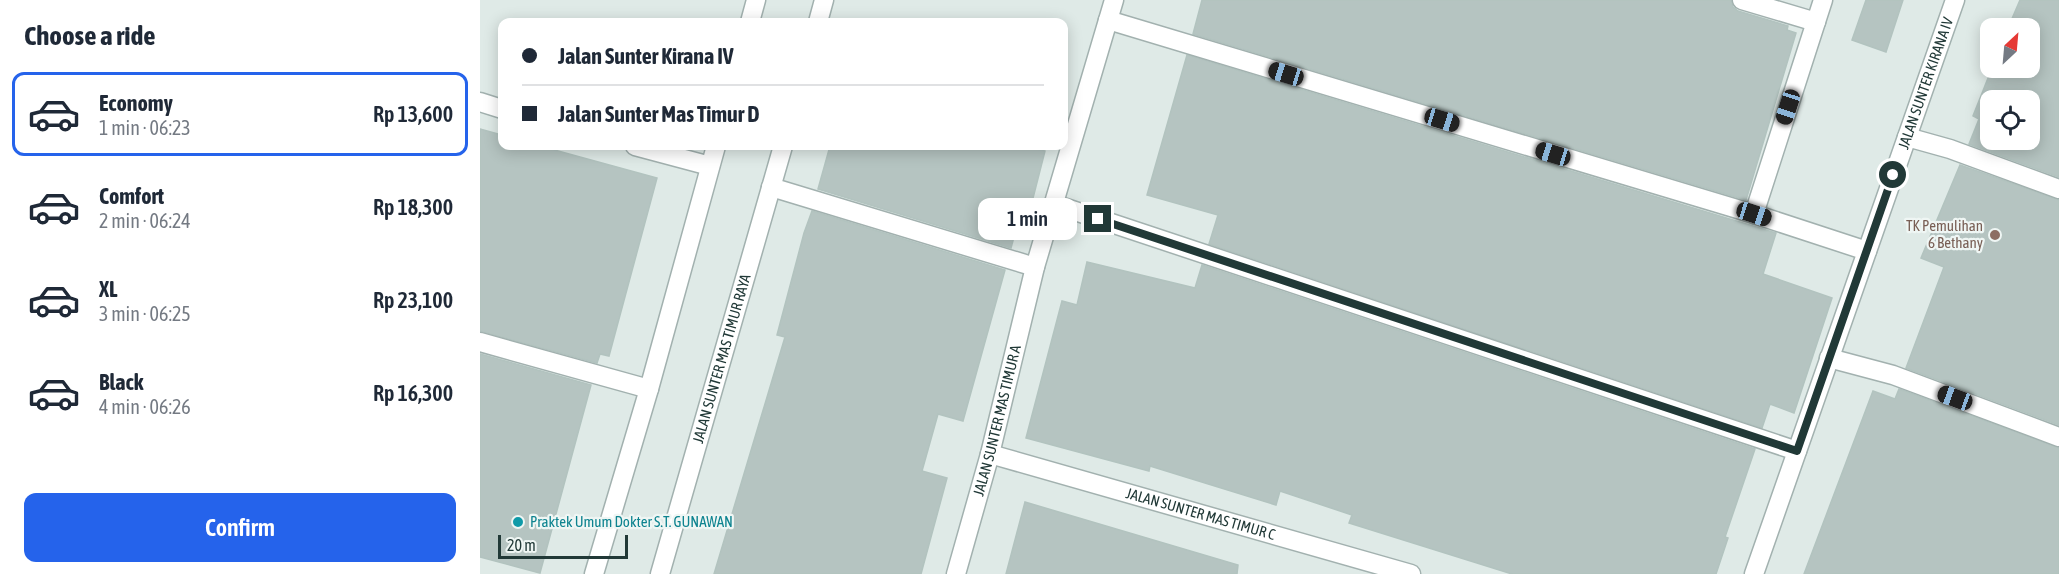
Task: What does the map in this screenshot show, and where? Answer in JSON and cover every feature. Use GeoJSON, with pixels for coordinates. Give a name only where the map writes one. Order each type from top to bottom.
{"type":"FeatureCollection","features":[{"type":"Feature","properties":{"kind":"street"},"geometry":{"type":"LineString","coordinates":[[751,18],[756,0]]}},
{"type":"Feature","properties":{"kind":"street"},"geometry":{"type":"LineString","coordinates":[[819,18],[824,0]]}},
{"type":"Feature","properties":{"kind":"street","name":"JALAN SUNTER MAS TIMUR A"},"geometry":{"type":"LineString","coordinates":[[956,574],[990,454],[1035,267],[1114,0]]}},
{"type":"Feature","properties":{"kind":"street"},"geometry":{"type":"LineString","coordinates":[[1742,0],[1816,22]]}},
{"type":"Feature","properties":{"kind":"street"},"geometry":{"type":"LineString","coordinates":[[1754,214],[1823,0]]}},
{"type":"Feature","properties":{"kind":"street","name":"JALAN SUNTER KIRANA IV"},"geometry":{"type":"LineString","coordinates":[[1754,574],[1955,0]]}},
{"type":"Feature","properties":{"kind":"street"},"geometry":{"type":"LineString","coordinates":[[1108,20],[1754,214],[1867,251]]}},
{"type":"Feature","properties":{"kind":"street"},"geometry":{"type":"LineString","coordinates":[[480,102],[498,108]]}},
{"type":"Feature","properties":{"kind":"street"},"geometry":{"type":"LineString","coordinates":[[1907,137],[1950,149],[2059,189]]}},
{"type":"Feature","properties":{"kind":"street"},"geometry":{"type":"LineString","coordinates":[[650,150],[710,166]]}},
{"type":"Feature","properties":{"kind":"street"},"geometry":{"type":"LineString","coordinates":[[594,574],[649,389],[715,150]]}},
{"type":"Feature","properties":{"kind":"street","name":"JALAN SUNTER MAS TIMUR RAYA"},"geometry":{"type":"LineString","coordinates":[[660,574],[782,150]]}},
{"type":"Feature","properties":{"kind":"street"},"geometry":{"type":"LineString","coordinates":[[771,187],[1035,267]]}},
{"type":"Feature","properties":{"kind":"street"},"geometry":{"type":"LineString","coordinates":[[1054,204],[1797,451]]}},
{"type":"Feature","properties":{"kind":"street"},"geometry":{"type":"LineString","coordinates":[[480,342],[649,389]]}},
{"type":"Feature","properties":{"kind":"street"},"geometry":{"type":"LineString","coordinates":[[1829,358],[1893,375],[2059,437]]}},
{"type":"Feature","properties":{"kind":"street","name":"JALAN SUNTER MAS TIMUR C"},"geometry":{"type":"LineString","coordinates":[[990,454],[1411,574]]}},
{"type":"Feature","properties":{"kind":"building"},"geometry":{"type":"Polygon","coordinates":[[[1202,0],[1731,0],[1733,7],[1738,11],[1788,26],[1787,30],[1796,33],[1746,200],[1193,34],[1202,0]]]}},
{"type":"Feature","properties":{"kind":"building"},"geometry":{"type":"Polygon","coordinates":[[[1866,0],[1903,0],[1886,52],[1852,40],[1866,0]]]}},
{"type":"Feature","properties":{"kind":"building"},"geometry":{"type":"Polygon","coordinates":[[[2020,0],[2059,0],[2059,177],[1985,150],[2040,150],[2040,90],[1983,90],[1988,78],[2040,78],[2040,18],[2012,18],[2020,0]]]}},
{"type":"Feature","properties":{"kind":"building"},"geometry":{"type":"Polygon","coordinates":[[[1187,55],[1776,233],[1763,274],[1832,298],[1794,413],[1770,404],[1762,428],[1209,244],[1218,215],[1147,195],[1187,55]]]}},
{"type":"Feature","properties":{"kind":"building"},"geometry":{"type":"Polygon","coordinates":[[[1980,98],[1980,148],[1969,144],[1979,119],[1973,116],[1980,98]]]}},
{"type":"Feature","properties":{"kind":"building"},"geometry":{"type":"Polygon","coordinates":[[[480,129],[498,134],[498,150],[555,150],[657,178],[609,356],[600,354],[597,363],[480,331],[480,129]]]}},
{"type":"Feature","properties":{"kind":"building"},"geometry":{"type":"Polygon","coordinates":[[[829,150],[1045,151],[1032,202],[1024,200],[1011,248],[818,189],[829,150]]]}},
{"type":"Feature","properties":{"kind":"building"},"geometry":{"type":"Polygon","coordinates":[[[1960,165],[2059,200],[2059,425],[1906,368],[1944,267],[1921,258],[1960,165]]]}},
{"type":"Feature","properties":{"kind":"building"},"geometry":{"type":"Polygon","coordinates":[[[812,211],[1005,270],[963,421],[938,414],[922,471],[947,478],[921,574],[714,574],[785,337],[777,335],[812,211]]]}},
{"type":"Feature","properties":{"kind":"building"},"geometry":{"type":"Polygon","coordinates":[[[1087,262],[1195,288],[1202,265],[1755,449],[1725,537],[1728,538],[1716,574],[1512,574],[1349,523],[1352,515],[1280,491],[1276,505],[1150,466],[1149,471],[1026,438],[1062,301],[1077,305],[1087,262]]]}},
{"type":"Feature","properties":{"kind":"building"},"geometry":{"type":"Polygon","coordinates":[[[480,354],[591,385],[540,573],[480,557],[480,354]]]}},
{"type":"Feature","properties":{"kind":"building"},"geometry":{"type":"Polygon","coordinates":[[[1899,389],[2059,448],[2059,574],[1804,574],[1873,391],[1895,399],[1899,389]]]}},
{"type":"Feature","properties":{"kind":"building"},"geometry":{"type":"Polygon","coordinates":[[[1025,502],[1238,565],[1237,574],[1006,574],[1025,502]]]}},
{"type":"Feature","properties":{"kind":"place","name":"TK Pemulihan 6 Bethany"},"geometry":{"type":"Point","coordinates":[1995,235]}},
{"type":"Feature","properties":{"kind":"place","name":"Praktek Umum Dokter S.T. GUNAWAN"},"geometry":{"type":"Point","coordinates":[518,522]}},
{"type":"Feature","properties":{"kind":"route"},"geometry":{"type":"LineString","coordinates":[[1098,219],[1797,451],[1893,175]]}}]}
